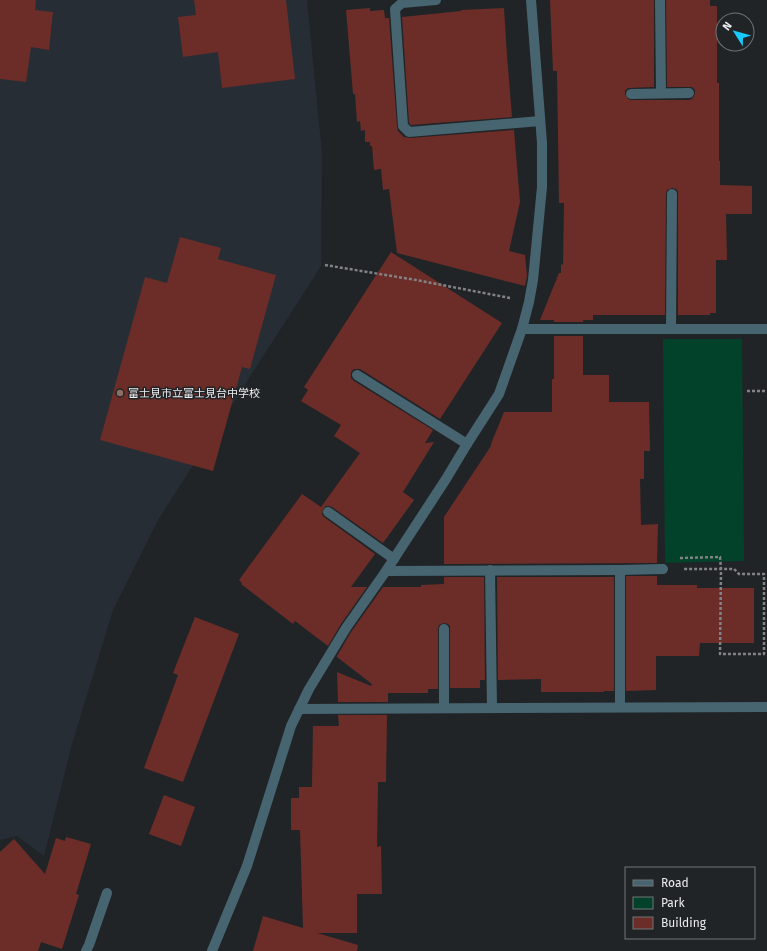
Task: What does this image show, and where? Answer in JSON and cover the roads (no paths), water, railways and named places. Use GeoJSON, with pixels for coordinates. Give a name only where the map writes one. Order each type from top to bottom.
{"type":"FeatureCollection","features":[{"type":"Feature","properties":{"kind":"street"},"geometry":{"type":"LineString","coordinates":[[436,0],[402,3],[395,9],[403,126],[409,132],[540,121]]}},
{"type":"Feature","properties":{"kind":"street"},"geometry":{"type":"LineString","coordinates":[[212,951],[247,866],[291,726],[308,689],[346,628],[386,571],[446,479],[499,394],[522,329],[533,280],[542,187],[542,143],[531,0]]}},
{"type":"Feature","properties":{"kind":"street"},"geometry":{"type":"LineString","coordinates":[[660,0],[661,93]]}},
{"type":"Feature","properties":{"kind":"street"},"geometry":{"type":"LineString","coordinates":[[631,94],[689,93]]}},
{"type":"Feature","properties":{"kind":"street"},"geometry":{"type":"LineString","coordinates":[[671,328],[672,194]]}},
{"type":"Feature","properties":{"kind":"street"},"geometry":{"type":"LineString","coordinates":[[522,329],[767,329]]}},
{"type":"Feature","properties":{"kind":"street"},"geometry":{"type":"LineString","coordinates":[[357,375],[467,444]]}},
{"type":"Feature","properties":{"kind":"street"},"geometry":{"type":"LineString","coordinates":[[328,512],[394,559]]}},
{"type":"Feature","properties":{"kind":"street"},"geometry":{"type":"LineString","coordinates":[[386,571],[663,569]]}},
{"type":"Feature","properties":{"kind":"street"},"geometry":{"type":"LineString","coordinates":[[490,570],[492,708]]}},
{"type":"Feature","properties":{"kind":"street"},"geometry":{"type":"LineString","coordinates":[[620,570],[620,707]]}},
{"type":"Feature","properties":{"kind":"street"},"geometry":{"type":"LineString","coordinates":[[444,629],[444,708]]}},
{"type":"Feature","properties":{"kind":"street"},"geometry":{"type":"LineString","coordinates":[[299,709],[767,707]]}},
{"type":"Feature","properties":{"kind":"street"},"geometry":{"type":"LineString","coordinates":[[86,951],[107,893]]}},
{"type":"Feature","properties":{"kind":"place","name":"富士見市立富士見台中学校"},"geometry":{"type":"Point","coordinates":[120,393]}}]}
